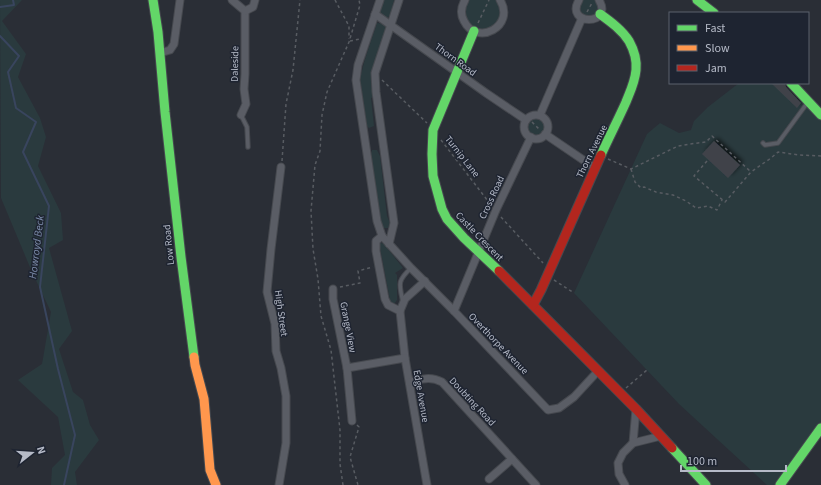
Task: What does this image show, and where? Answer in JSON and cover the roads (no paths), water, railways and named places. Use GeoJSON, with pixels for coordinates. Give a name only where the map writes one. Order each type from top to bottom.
{"type":"FeatureCollection","features":[{"type":"Feature","properties":{"kind":"street","name":"Low Road"},"geometry":{"type":"LineString","coordinates":[[153,0],[158,32],[182,264],[195,365],[204,399],[210,470],[216,485]]}},
{"type":"Feature","properties":{"kind":"street"},"geometry":{"type":"LineString","coordinates":[[160,53],[170,50],[174,44],[180,0]]}},
{"type":"Feature","properties":{"kind":"street"},"geometry":{"type":"LineString","coordinates":[[232,0],[245,11],[253,7],[255,0]]}},
{"type":"Feature","properties":{"kind":"street","name":"Overthorpe Avenue"},"geometry":{"type":"LineString","coordinates":[[380,0],[358,65],[356,80],[377,221],[382,236],[548,410],[559,408],[574,397],[598,371]]}},
{"type":"Feature","properties":{"kind":"street"},"geometry":{"type":"LineString","coordinates":[[390,244],[394,224],[376,92],[375,73],[399,0]]}},
{"type":"Feature","properties":{"kind":"street"},"geometry":{"type":"LineString","coordinates":[[465,0],[462,11],[466,24],[474,31],[482,33],[490,32],[499,26],[504,10],[500,0]]}},
{"type":"Feature","properties":{"kind":"street"},"geometry":{"type":"LineString","coordinates":[[578,0],[576,5],[578,14],[582,18],[592,20],[600,14],[602,7],[599,0]]}},
{"type":"Feature","properties":{"kind":"street"},"geometry":{"type":"LineString","coordinates":[[697,0],[707,3],[713,12]]}},
{"type":"Feature","properties":{"kind":"street","name":"Daleside"},"geometry":{"type":"LineString","coordinates":[[241,116],[246,104],[244,89],[245,11]]}},
{"type":"Feature","properties":{"kind":"street","name":"Thorn Road"},"geometry":{"type":"LineString","coordinates":[[375,14],[527,119]]}},
{"type":"Feature","properties":{"kind":"street","name":"Thorn Avenue"},"geometry":{"type":"LineString","coordinates":[[533,305],[549,273],[600,156],[613,132],[633,86],[636,73],[634,52],[629,40],[613,23],[600,14]]}},
{"type":"Feature","properties":{"kind":"street"},"geometry":{"type":"LineString","coordinates":[[540,116],[582,18]]}},
{"type":"Feature","properties":{"kind":"street","name":"Castle Crescent"},"geometry":{"type":"LineString","coordinates":[[474,31],[434,130],[432,154],[433,176],[442,209],[448,219],[464,238],[510,282],[636,409],[706,485]]}},
{"type":"Feature","properties":{"kind":"street"},"geometry":{"type":"LineString","coordinates":[[792,84],[820,112]]}},
{"type":"Feature","properties":{"kind":"street"},"geometry":{"type":"LineString","coordinates":[[535,115],[544,118],[548,124],[545,135],[538,138],[531,137],[526,133],[525,123],[527,119],[535,115]]}},
{"type":"Feature","properties":{"kind":"street"},"geometry":{"type":"LineString","coordinates":[[545,135],[595,168]]}},
{"type":"Feature","properties":{"kind":"street","name":"Cross Road"},"geometry":{"type":"LineString","coordinates":[[454,311],[496,210],[531,137]]}},
{"type":"Feature","properties":{"kind":"street","name":"High Street"},"geometry":{"type":"LineString","coordinates":[[279,485],[286,443],[286,396],[282,368],[276,351],[275,324],[267,292],[281,167]]}},
{"type":"Feature","properties":{"kind":"street"},"geometry":{"type":"LineString","coordinates":[[382,236],[376,241],[376,251],[386,299],[388,305],[400,311]]}},
{"type":"Feature","properties":{"kind":"street","name":"Edge Avenue"},"geometry":{"type":"LineString","coordinates":[[425,281],[405,299],[400,311],[405,358],[427,485]]}},
{"type":"Feature","properties":{"kind":"street","name":"Grange View"},"geometry":{"type":"LineString","coordinates":[[334,289],[333,298],[347,368],[352,421]]}},
{"type":"Feature","properties":{"kind":"street","name":"Grange View"},"geometry":{"type":"LineString","coordinates":[[347,368],[405,358]]}},
{"type":"Feature","properties":{"kind":"street","name":"Doubting Road"},"geometry":{"type":"LineString","coordinates":[[410,382],[434,378],[442,382],[536,485]]}},
{"type":"Feature","properties":{"kind":"street"},"geometry":{"type":"LineString","coordinates":[[633,444],[636,409]]}},
{"type":"Feature","properties":{"kind":"street"},"geometry":{"type":"LineString","coordinates":[[780,485],[821,428]]}},
{"type":"Feature","properties":{"kind":"street"},"geometry":{"type":"LineString","coordinates":[[625,485],[619,474],[618,463],[623,453],[633,444],[660,436]]}},
{"type":"Feature","properties":{"kind":"street"},"geometry":{"type":"LineString","coordinates":[[489,479],[512,459]]}},
{"type":"Feature","properties":{"kind":"lane"},"geometry":{"type":"LineString","coordinates":[[763,143],[765,145],[778,143],[808,101]]}},
{"type":"Feature","properties":{"kind":"lane"},"geometry":{"type":"LineString","coordinates":[[241,116],[246,127],[248,147]]}},
{"type":"Feature","properties":{"kind":"lane"},"geometry":{"type":"LineString","coordinates":[[403,304],[400,282],[402,276],[411,268]]}},
{"type":"Feature","properties":{"kind":"waterway","name":"Howroyd Beck"},"geometry":{"type":"LineString","coordinates":[[0,7],[14,5],[13,0]]}},
{"type":"Feature","properties":{"kind":"waterway","name":"Howroyd Beck"},"geometry":{"type":"LineString","coordinates":[[0,36],[19,56],[8,72],[16,108],[36,122],[23,152],[49,206],[40,287],[58,369],[75,435],[64,485]]}}]}
